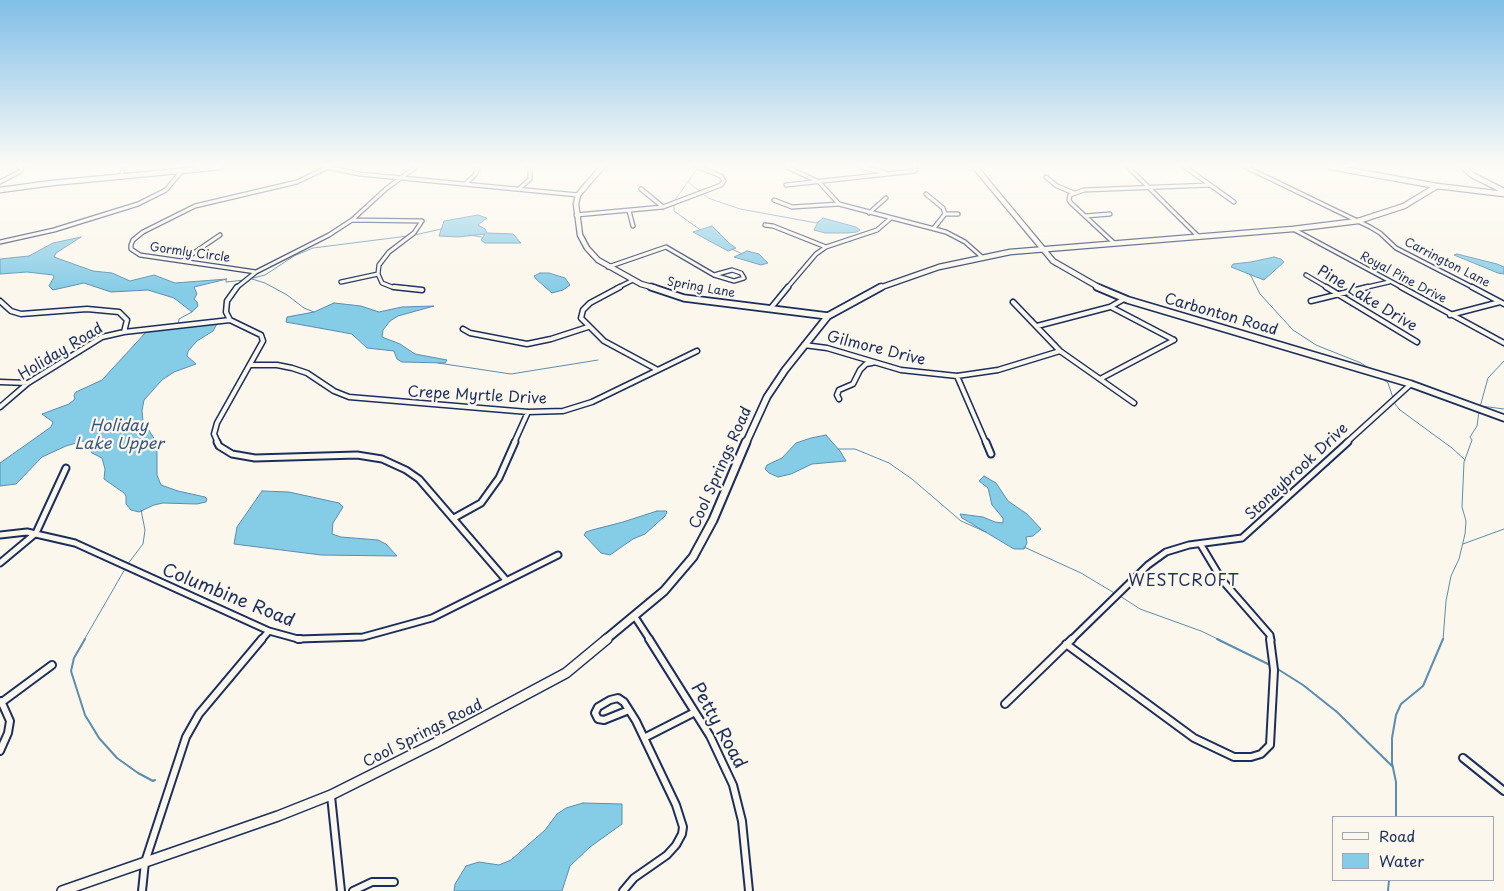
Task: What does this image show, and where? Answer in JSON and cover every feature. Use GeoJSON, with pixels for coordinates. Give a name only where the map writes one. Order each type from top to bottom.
{"type":"FeatureCollection","features":[{"type":"Feature","properties":{"kind":"street"},"geometry":{"type":"LineString","coordinates":[[0,242],[47,232],[123,209]]}},
{"type":"Feature","properties":{"kind":"street","name":"Gormly Circle"},"geometry":{"type":"LineString","coordinates":[[189,209],[143,232],[133,240],[131,248],[140,255],[256,272]]}},
{"type":"Feature","properties":{"kind":"street"},"geometry":{"type":"LineString","coordinates":[[365,209],[329,236],[256,272],[234,290],[227,301],[226,312],[230,320],[261,335],[263,341],[217,424],[214,434],[218,446],[232,454],[255,458],[357,455],[382,459],[419,478],[506,580]]}},
{"type":"Feature","properties":{"kind":"street","name":"Spring Lane"},"geometry":{"type":"LineString","coordinates":[[577,209],[580,235],[587,248],[598,260],[633,280],[684,298],[828,316]]}},
{"type":"Feature","properties":{"kind":"street"},"geometry":{"type":"LineString","coordinates":[[576,215],[650,209]]}},
{"type":"Feature","properties":{"kind":"street"},"geometry":{"type":"LineString","coordinates":[[854,209],[934,228],[965,242],[982,257]]}},
{"type":"Feature","properties":{"kind":"street"},"geometry":{"type":"LineString","coordinates":[[869,213],[874,209]]}},
{"type":"Feature","properties":{"kind":"street"},"geometry":{"type":"LineString","coordinates":[[943,209],[945,214]]}},
{"type":"Feature","properties":{"kind":"street","name":"Carbonton Road"},"geometry":{"type":"LineString","coordinates":[[1008,209],[1053,261],[1092,285],[1124,298],[1411,384],[1504,418]]}},
{"type":"Feature","properties":{"kind":"street"},"geometry":{"type":"LineString","coordinates":[[1078,209],[1114,243]]}},
{"type":"Feature","properties":{"kind":"street"},"geometry":{"type":"LineString","coordinates":[[1170,209],[1198,237]]}},
{"type":"Feature","properties":{"kind":"street","name":"Carrington Lane"},"geometry":{"type":"LineString","coordinates":[[1332,209],[1380,233],[1396,248],[1502,303]]}},
{"type":"Feature","properties":{"kind":"street","name":"Cool Springs Road"},"geometry":{"type":"LineString","coordinates":[[62,891],[278,816],[331,794],[566,673],[664,591],[693,558],[713,520],[734,468],[767,397],[804,345],[828,316],[891,283],[939,267],[982,257],[1040,248],[1293,230],[1358,221],[1396,209]]}},
{"type":"Feature","properties":{"kind":"street"},"geometry":{"type":"LineString","coordinates":[[629,211],[633,226]]}},
{"type":"Feature","properties":{"kind":"street"},"geometry":{"type":"LineString","coordinates":[[945,214],[958,214]]}},
{"type":"Feature","properties":{"kind":"street"},"geometry":{"type":"LineString","coordinates":[[934,228],[945,214]]}},
{"type":"Feature","properties":{"kind":"street"},"geometry":{"type":"LineString","coordinates":[[1085,216],[1110,214]]}},
{"type":"Feature","properties":{"kind":"street"},"geometry":{"type":"LineString","coordinates":[[770,309],[816,254],[826,247],[879,228],[891,218]]}},
{"type":"Feature","properties":{"kind":"street"},"geometry":{"type":"LineString","coordinates":[[352,220],[422,221],[414,233],[389,252],[379,264],[378,274],[382,283],[392,287],[422,290]]}},
{"type":"Feature","properties":{"kind":"street"},"geometry":{"type":"LineString","coordinates":[[765,225],[773,226],[826,247]]}},
{"type":"Feature","properties":{"kind":"street","name":"Royal Pine Drive"},"geometry":{"type":"LineString","coordinates":[[1293,230],[1504,344]]}},
{"type":"Feature","properties":{"kind":"street"},"geometry":{"type":"LineString","coordinates":[[181,262],[220,235]]}},
{"type":"Feature","properties":{"kind":"street"},"geometry":{"type":"LineString","coordinates":[[608,266],[666,247],[714,274],[734,281],[744,278],[740,273],[732,270],[714,274]]}},
{"type":"Feature","properties":{"kind":"street"},"geometry":{"type":"LineString","coordinates":[[341,282],[378,274]]}},
{"type":"Feature","properties":{"kind":"street","name":"Pine Lake Drive"},"geometry":{"type":"LineString","coordinates":[[1306,276],[1417,342]]}},
{"type":"Feature","properties":{"kind":"street"},"geometry":{"type":"LineString","coordinates":[[633,280],[586,307],[581,314],[581,318],[604,341],[656,369]]}},
{"type":"Feature","properties":{"kind":"street"},"geometry":{"type":"LineString","coordinates":[[1311,301],[1389,282]]}},
{"type":"Feature","properties":{"kind":"street"},"geometry":{"type":"LineString","coordinates":[[1037,326],[1110,306],[1124,298]]}},
{"type":"Feature","properties":{"kind":"street"},"geometry":{"type":"LineString","coordinates":[[0,301],[11,311],[21,314],[87,309],[118,312],[126,320],[124,332]]}},
{"type":"Feature","properties":{"kind":"street"},"geometry":{"type":"LineString","coordinates":[[1013,302],[1060,351],[1134,403]]}},
{"type":"Feature","properties":{"kind":"street"},"geometry":{"type":"LineString","coordinates":[[1450,315],[1502,303]]}},
{"type":"Feature","properties":{"kind":"street"},"geometry":{"type":"LineString","coordinates":[[1100,379],[1174,340],[1110,306]]}},
{"type":"Feature","properties":{"kind":"street","name":"Holiday Road"},"geometry":{"type":"LineString","coordinates":[[0,408],[28,383],[102,337],[124,332],[230,320]]}},
{"type":"Feature","properties":{"kind":"street"},"geometry":{"type":"LineString","coordinates":[[463,329],[470,333],[527,344],[551,339],[588,327]]}},
{"type":"Feature","properties":{"kind":"street","name":"Gilmore Drive"},"geometry":{"type":"LineString","coordinates":[[804,345],[830,348],[901,370],[957,376],[998,370],[1060,351]]}},
{"type":"Feature","properties":{"kind":"street","name":"Crepe Myrtle Drive"},"geometry":{"type":"LineString","coordinates":[[251,365],[277,365],[292,368],[307,373],[334,391],[349,397],[528,412],[563,411],[592,402],[656,369],[697,351]]}},
{"type":"Feature","properties":{"kind":"street"},"geometry":{"type":"LineString","coordinates":[[839,399],[836,395],[839,390],[853,384],[855,377],[866,364],[873,362]]}},
{"type":"Feature","properties":{"kind":"street"},"geometry":{"type":"LineString","coordinates":[[957,376],[991,454]]}},
{"type":"Feature","properties":{"kind":"street"},"geometry":{"type":"LineString","coordinates":[[0,382],[28,383]]}},
{"type":"Feature","properties":{"kind":"street","name":"Stoneybrook Drive"},"geometry":{"type":"LineString","coordinates":[[1006,704],[1148,565],[1166,552],[1189,546],[1242,538],[1264,521],[1411,384]]}},
{"type":"Feature","properties":{"kind":"street"},"geometry":{"type":"LineString","coordinates":[[454,518],[481,503],[499,478],[528,412]]}},
{"type":"Feature","properties":{"kind":"street"},"geometry":{"type":"LineString","coordinates":[[0,563],[36,534],[66,468]]}},
{"type":"Feature","properties":{"kind":"street","name":"Columbine Road"},"geometry":{"type":"LineString","coordinates":[[0,535],[27,532],[75,543],[269,632],[298,639],[363,637],[432,618],[558,555]]}},
{"type":"Feature","properties":{"kind":"street"},"geometry":{"type":"LineString","coordinates":[[1066,644],[1194,738],[1234,757],[1252,757],[1261,754],[1270,745],[1274,670],[1270,634],[1222,580],[1201,545]]}},
{"type":"Feature","properties":{"kind":"street","name":"Petty Road"},"geometry":{"type":"LineString","coordinates":[[635,617],[696,712],[718,752],[733,785],[742,821],[749,891]]}},
{"type":"Feature","properties":{"kind":"street"},"geometry":{"type":"LineString","coordinates":[[142,891],[145,862],[186,737],[199,714],[216,692],[269,632]]}},
{"type":"Feature","properties":{"kind":"street"},"geometry":{"type":"LineString","coordinates":[[0,751],[8,733],[10,721],[1,701],[52,665]]}},
{"type":"Feature","properties":{"kind":"street"},"geometry":{"type":"LineString","coordinates":[[623,891],[634,878],[667,855],[682,834],[683,827],[676,805],[644,738],[629,710],[624,702],[618,698],[599,706],[595,712],[598,719],[604,720],[629,710]]}},
{"type":"Feature","properties":{"kind":"street"},"geometry":{"type":"LineString","coordinates":[[644,738],[696,712]]}},
{"type":"Feature","properties":{"kind":"street"},"geometry":{"type":"LineString","coordinates":[[1463,758],[1504,791]]}},
{"type":"Feature","properties":{"kind":"street"},"geometry":{"type":"LineString","coordinates":[[331,794],[340,891]]}},
{"type":"Feature","properties":{"kind":"street"},"geometry":{"type":"LineString","coordinates":[[353,891],[372,882],[394,882]]}},
{"type":"Feature","properties":{"kind":"water"},"geometry":{"type":"Polygon","coordinates":[[[478,215],[487,218],[478,225],[485,229],[487,233],[513,234],[521,243],[485,243],[481,240],[485,234],[458,237],[439,236],[444,221],[478,215]]]}},
{"type":"Feature","properties":{"kind":"water"},"geometry":{"type":"Polygon","coordinates":[[[823,218],[856,227],[860,230],[847,233],[825,233],[814,230],[818,222],[823,218]]]}},
{"type":"Feature","properties":{"kind":"water"},"geometry":{"type":"Polygon","coordinates":[[[712,226],[736,248],[728,251],[693,232],[712,226]]]}},
{"type":"Feature","properties":{"kind":"water"},"geometry":{"type":"Polygon","coordinates":[[[81,237],[56,253],[54,257],[93,271],[112,273],[130,281],[154,275],[175,283],[227,279],[194,287],[197,294],[194,299],[198,306],[192,312],[174,298],[148,290],[111,292],[84,283],[53,290],[49,286],[54,277],[53,275],[27,272],[0,274],[0,259],[29,256],[53,243],[81,237]]]}},
{"type":"Feature","properties":{"kind":"water"},"geometry":{"type":"Polygon","coordinates":[[[747,251],[759,254],[768,263],[761,265],[734,257],[747,251]]]}},
{"type":"Feature","properties":{"kind":"water"},"geometry":{"type":"Polygon","coordinates":[[[1457,254],[1497,264],[1504,267],[1504,274],[1454,255],[1457,254]]]}},
{"type":"Feature","properties":{"kind":"water"},"geometry":{"type":"Polygon","coordinates":[[[1274,257],[1284,262],[1264,280],[1231,267],[1233,264],[1274,257]]]}},
{"type":"Feature","properties":{"kind":"water"},"geometry":{"type":"Polygon","coordinates":[[[540,273],[549,273],[565,278],[570,285],[563,290],[552,293],[534,276],[540,273]]]}},
{"type":"Feature","properties":{"kind":"water"},"geometry":{"type":"Polygon","coordinates":[[[334,303],[361,306],[379,312],[402,307],[434,306],[398,316],[390,321],[383,330],[382,337],[400,344],[415,354],[447,360],[445,363],[402,362],[397,359],[394,351],[367,348],[352,334],[286,322],[287,317],[314,312],[334,303]]]}},
{"type":"Feature","properties":{"kind":"water","name":"Holiday Lake Upper"},"geometry":{"type":"Polygon","coordinates":[[[217,324],[213,331],[197,341],[188,351],[187,356],[196,364],[174,372],[162,380],[144,400],[142,411],[143,421],[157,443],[157,475],[161,485],[205,497],[207,499],[206,502],[197,504],[163,503],[139,512],[131,510],[126,504],[124,493],[104,479],[105,469],[102,458],[92,453],[87,443],[83,441],[66,446],[42,457],[16,484],[0,486],[0,463],[51,427],[53,422],[42,414],[69,404],[75,399],[74,395],[76,392],[102,380],[147,331],[217,324]]]}},
{"type":"Feature","properties":{"kind":"water"},"geometry":{"type":"Polygon","coordinates":[[[826,435],[846,461],[812,464],[791,474],[778,477],[765,469],[767,465],[782,458],[796,443],[826,435]]]}},
{"type":"Feature","properties":{"kind":"water"},"geometry":{"type":"Polygon","coordinates":[[[984,476],[996,483],[1008,501],[1027,514],[1041,529],[1033,536],[1026,537],[1027,543],[1024,549],[1014,549],[962,518],[960,514],[983,517],[1003,523],[1003,518],[992,505],[988,488],[979,481],[984,476]]]}},
{"type":"Feature","properties":{"kind":"water"},"geometry":{"type":"Polygon","coordinates":[[[262,491],[289,492],[339,503],[343,507],[333,523],[332,534],[341,537],[378,540],[386,544],[397,556],[321,555],[234,544],[237,527],[262,491]]]}},
{"type":"Feature","properties":{"kind":"water"},"geometry":{"type":"Polygon","coordinates":[[[657,511],[667,512],[645,534],[633,539],[610,555],[601,553],[584,535],[592,530],[657,511]]]}},
{"type":"Feature","properties":{"kind":"water"},"geometry":{"type":"Polygon","coordinates":[[[583,803],[622,804],[622,824],[590,847],[570,866],[562,891],[454,891],[455,884],[466,866],[479,862],[499,865],[511,860],[545,830],[557,814],[566,808],[583,803]]]}},
{"type":"Feature","properties":{"kind":"waterway"},"geometry":{"type":"LineString","coordinates":[[674,209],[674,211],[699,229]]}},
{"type":"Feature","properties":{"kind":"waterway"},"geometry":{"type":"LineString","coordinates":[[739,209],[817,223]]}},
{"type":"Feature","properties":{"kind":"waterway"},"geometry":{"type":"LineString","coordinates":[[415,235],[441,229]]}},
{"type":"Feature","properties":{"kind":"waterway"},"geometry":{"type":"LineString","coordinates":[[469,235],[482,237]]}},
{"type":"Feature","properties":{"kind":"waterway"},"geometry":{"type":"LineString","coordinates":[[249,279],[265,275],[294,256],[313,248],[408,236]]}},
{"type":"Feature","properties":{"kind":"waterway"},"geometry":{"type":"LineString","coordinates":[[732,249],[742,254]]}},
{"type":"Feature","properties":{"kind":"waterway"},"geometry":{"type":"LineString","coordinates":[[1250,274],[1260,294],[1293,330],[1316,345],[1361,363],[1370,369]]}},
{"type":"Feature","properties":{"kind":"waterway"},"geometry":{"type":"LineString","coordinates":[[226,279],[226,282],[245,280]]}},
{"type":"Feature","properties":{"kind":"waterway"},"geometry":{"type":"LineString","coordinates":[[252,279],[265,283],[287,295],[304,308],[314,312]]}},
{"type":"Feature","properties":{"kind":"waterway"},"geometry":{"type":"LineString","coordinates":[[178,326],[179,319],[192,312]]}},
{"type":"Feature","properties":{"kind":"waterway"},"geometry":{"type":"LineString","coordinates":[[438,363],[511,374],[598,360]]}},
{"type":"Feature","properties":{"kind":"waterway"},"geometry":{"type":"LineString","coordinates":[[1480,407],[1488,378],[1504,361]]}},
{"type":"Feature","properties":{"kind":"waterway"},"geometry":{"type":"LineString","coordinates":[[1383,379],[1388,383],[1395,404],[1400,410],[1452,448],[1465,460]]}},
{"type":"Feature","properties":{"kind":"waterway"},"geometry":{"type":"LineString","coordinates":[[1481,406],[1504,409]]}},
{"type":"Feature","properties":{"kind":"waterway"},"geometry":{"type":"LineString","coordinates":[[1465,460],[1472,440],[1470,437],[1477,426],[1479,411]]}},
{"type":"Feature","properties":{"kind":"waterway"},"geometry":{"type":"LineString","coordinates":[[838,449],[855,449],[889,463],[912,479],[961,521],[986,532]]}},
{"type":"Feature","properties":{"kind":"waterway"},"geometry":{"type":"LineString","coordinates":[[1443,640],[1446,601],[1451,576],[1459,559],[1465,534],[1466,521],[1462,507],[1465,460]]}},
{"type":"Feature","properties":{"kind":"waterway"},"geometry":{"type":"LineString","coordinates":[[127,565],[143,544],[145,530],[141,510]]}},
{"type":"Feature","properties":{"kind":"waterway"},"geometry":{"type":"LineString","coordinates":[[1463,544],[1504,529]]}},
{"type":"Feature","properties":{"kind":"waterway"},"geometry":{"type":"LineString","coordinates":[[1024,547],[1081,573],[1116,594]]}},
{"type":"Feature","properties":{"kind":"waterway"},"geometry":{"type":"LineString","coordinates":[[84,640],[125,569]]}},
{"type":"Feature","properties":{"kind":"waterway"},"geometry":{"type":"LineString","coordinates":[[1120,596],[1140,609],[1201,631],[1220,640]]}},
{"type":"Feature","properties":{"kind":"waterway"},"geometry":{"type":"LineString","coordinates":[[85,639],[74,658],[71,671],[85,715],[99,738],[117,758],[138,773],[153,781],[155,780]]}},
{"type":"Feature","properties":{"kind":"waterway"},"geometry":{"type":"LineString","coordinates":[[1217,639],[1270,665]]}},
{"type":"Feature","properties":{"kind":"waterway"},"geometry":{"type":"LineString","coordinates":[[1393,767],[1392,738],[1396,715],[1401,704],[1423,686],[1443,639]]}},
{"type":"Feature","properties":{"kind":"waterway"},"geometry":{"type":"LineString","coordinates":[[1276,668],[1303,685],[1337,712],[1393,767]]}},
{"type":"Feature","properties":{"kind":"waterway"},"geometry":{"type":"LineString","coordinates":[[1393,767],[1396,782],[1396,816]]}},
{"type":"Feature","properties":{"kind":"waterway"},"geometry":{"type":"LineString","coordinates":[[1388,891],[1389,881]]}},
{"type":"Feature","properties":{"kind":"district","name":"WESTCROFT"},"geometry":{"type":"Point","coordinates":[1184,582]}}]}
